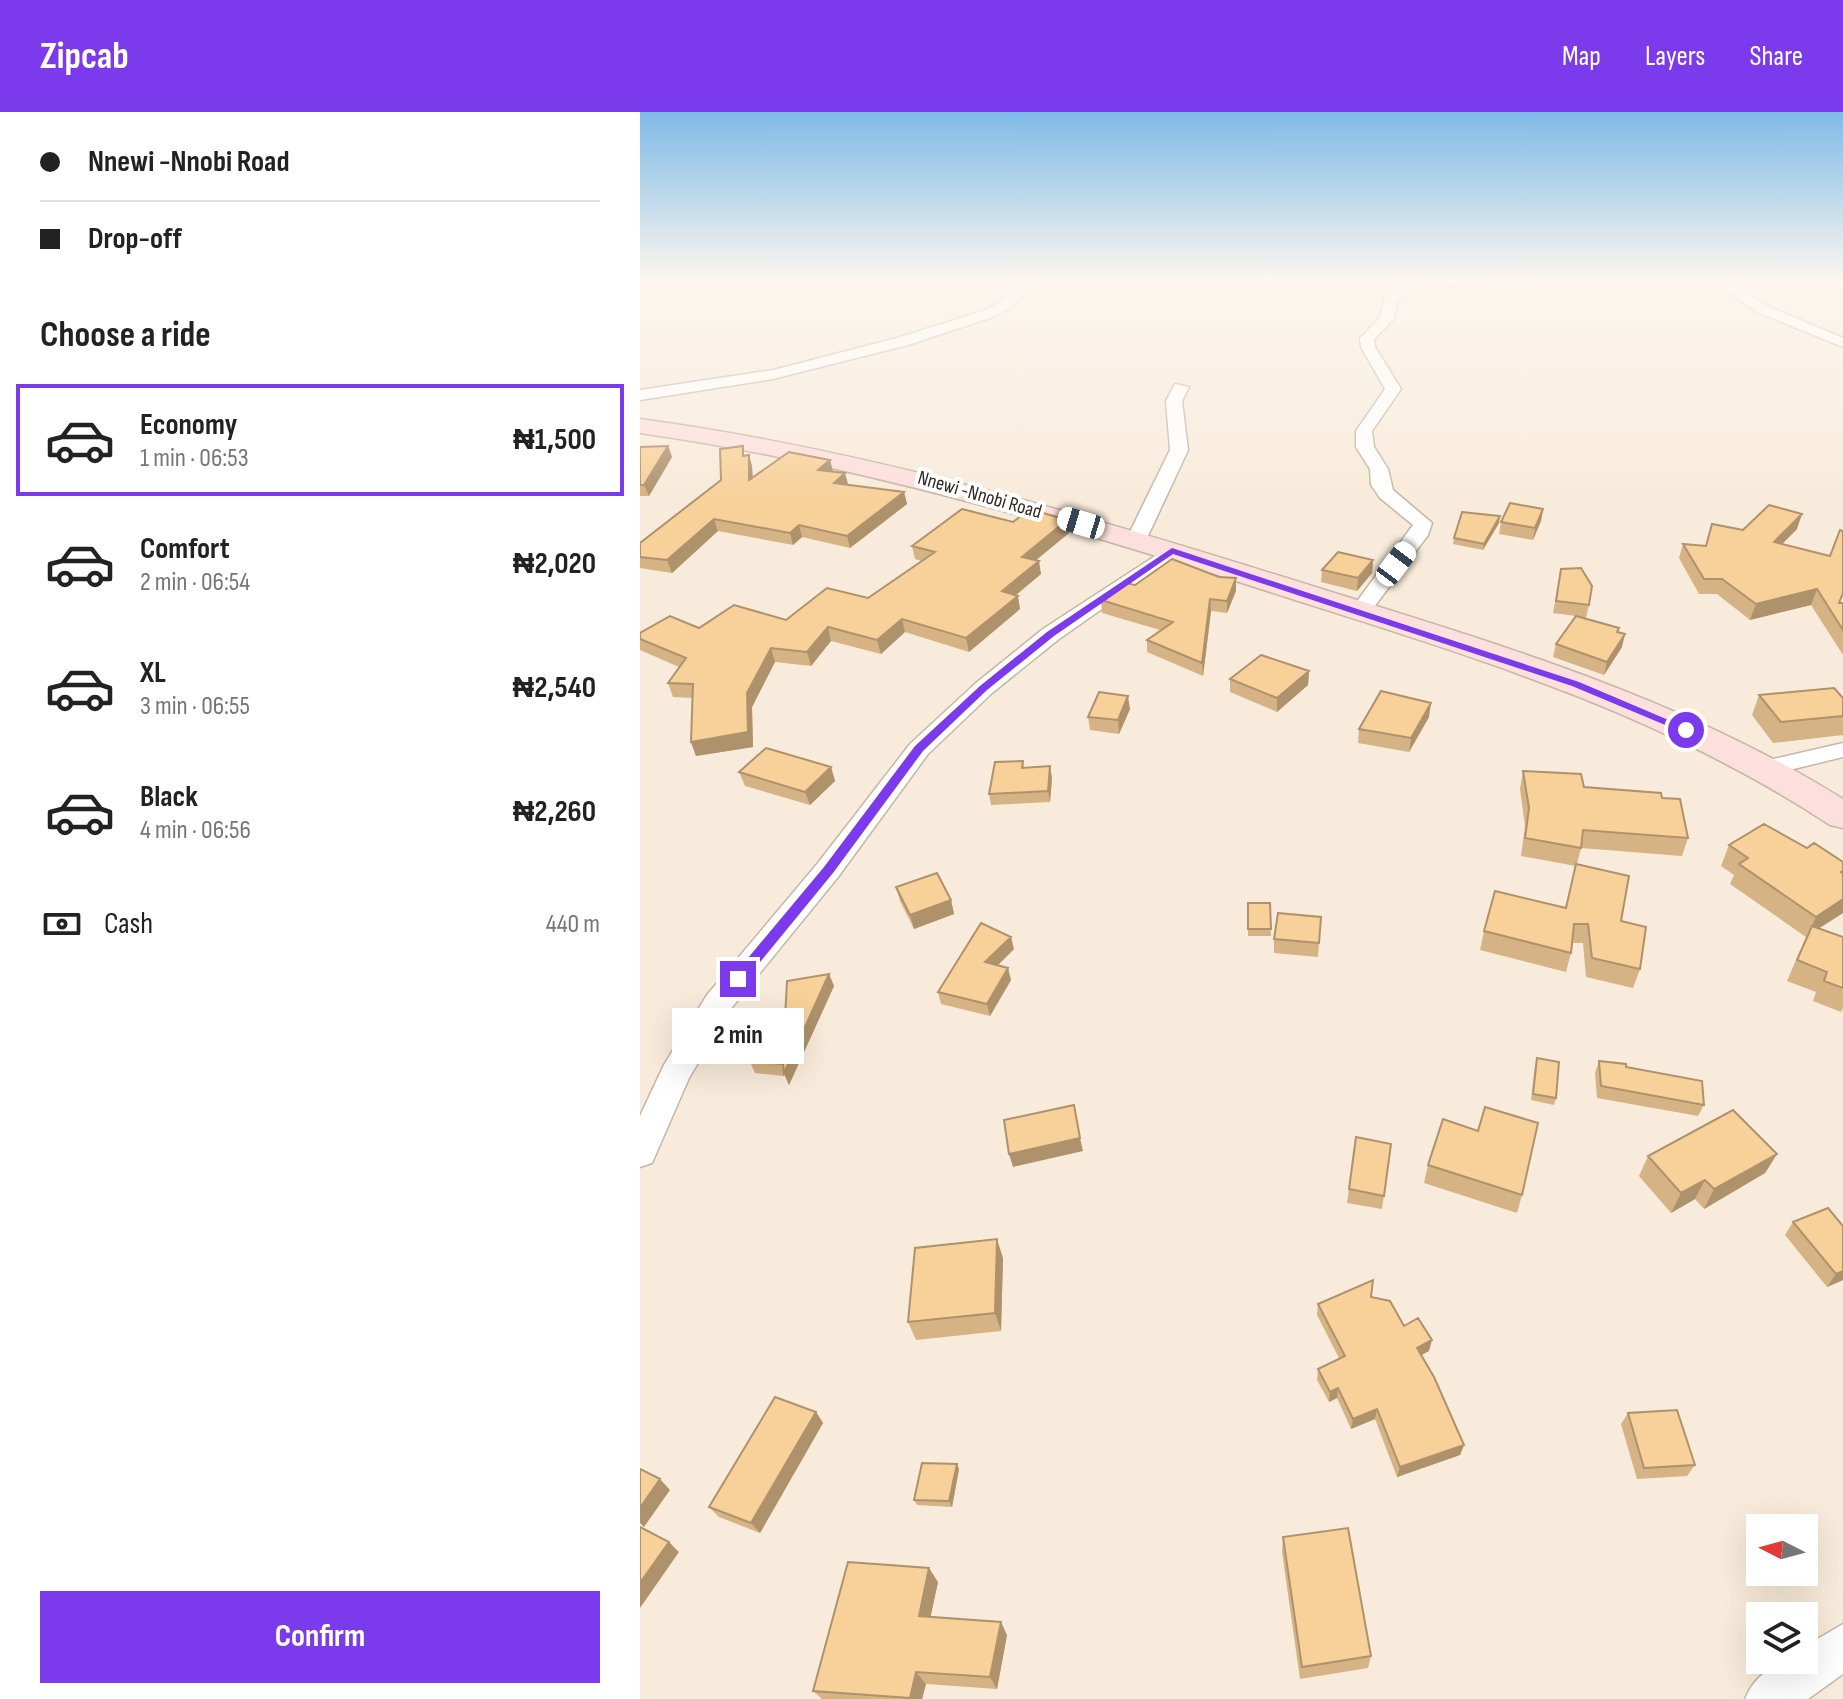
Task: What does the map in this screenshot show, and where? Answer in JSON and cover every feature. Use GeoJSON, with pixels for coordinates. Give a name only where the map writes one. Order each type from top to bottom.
{"type":"FeatureCollection","features":[{"type":"Feature","properties":{"kind":"main road","name":"Nnewi -Nnobi Road"},"geometry":{"type":"LineString","coordinates":[[640,426],[724,436],[884,468],[1136,540],[1361,611],[1575,684],[1686,730],[1765,768],[1843,816]]}},
{"type":"Feature","properties":{"kind":"street"},"geometry":{"type":"LineString","coordinates":[[640,395],[726,385],[865,353]]}},
{"type":"Feature","properties":{"kind":"street"},"geometry":{"type":"LineString","coordinates":[[1361,611],[1421,531],[1423,523],[1386,494],[1380,485],[1379,469],[1365,447],[1364,431],[1393,389],[1372,353]]}},
{"type":"Feature","properties":{"kind":"street"},"geometry":{"type":"LineString","coordinates":[[1136,540],[1179,450],[1174,401],[1181,387]]}},
{"type":"Feature","properties":{"kind":"street"},"geometry":{"type":"LineString","coordinates":[[640,1153],[675,1074],[718,1003],[828,870],[919,749],[984,688],[1051,634],[1172,551]]}},
{"type":"Feature","properties":{"kind":"street"},"geometry":{"type":"LineString","coordinates":[[1765,768],[1843,750]]}},
{"type":"Feature","properties":{"kind":"street"},"geometry":{"type":"LineString","coordinates":[[1768,1699],[1843,1647]]}},
{"type":"Feature","properties":{"kind":"building"},"geometry":{"type":"Polygon","coordinates":[[[668,446],[644,485],[640,485],[640,447],[668,446]]]}},
{"type":"Feature","properties":{"kind":"building"},"geometry":{"type":"Polygon","coordinates":[[[743,446],[743,456],[749,455],[749,480],[789,452],[830,460],[818,470],[845,473],[834,483],[904,492],[847,536],[799,525],[790,533],[714,519],[667,560],[640,557],[640,543],[721,480],[720,449],[743,446]]]}},
{"type":"Feature","properties":{"kind":"building"},"geometry":{"type":"Polygon","coordinates":[[[1510,503],[1543,509],[1535,528],[1501,522],[1510,503]]]}},
{"type":"Feature","properties":{"kind":"building"},"geometry":{"type":"Polygon","coordinates":[[[1769,505],[1802,514],[1774,542],[1830,556],[1840,530],[1843,531],[1843,593],[1839,603],[1843,603],[1843,630],[1817,589],[1756,604],[1722,579],[1704,579],[1683,544],[1706,546],[1712,524],[1743,530],[1769,505]]]}},
{"type":"Feature","properties":{"kind":"building"},"geometry":{"type":"Polygon","coordinates":[[[962,509],[1013,522],[1030,509],[1067,520],[1022,557],[1039,561],[1002,591],[1018,596],[966,638],[902,619],[877,640],[828,627],[807,652],[771,648],[747,693],[748,732],[691,742],[693,684],[668,683],[686,658],[640,639],[640,633],[670,616],[699,628],[734,605],[786,620],[827,588],[868,598],[935,552],[912,546],[962,509]]]}},
{"type":"Feature","properties":{"kind":"building"},"geometry":{"type":"Polygon","coordinates":[[[1462,512],[1500,516],[1484,544],[1454,538],[1462,512]]]}},
{"type":"Feature","properties":{"kind":"building"},"geometry":{"type":"Polygon","coordinates":[[[1338,552],[1373,560],[1358,578],[1322,570],[1338,552]]]}},
{"type":"Feature","properties":{"kind":"building"},"geometry":{"type":"Polygon","coordinates":[[[1172,559],[1219,577],[1236,578],[1227,601],[1210,599],[1202,663],[1147,640],[1173,622],[1101,600],[1126,583],[1135,585],[1172,559]]]}},
{"type":"Feature","properties":{"kind":"building"},"geometry":{"type":"Polygon","coordinates":[[[1581,568],[1592,586],[1589,605],[1556,601],[1561,569],[1581,568]]]}},
{"type":"Feature","properties":{"kind":"building"},"geometry":{"type":"Polygon","coordinates":[[[1576,616],[1619,628],[1617,632],[1625,634],[1607,662],[1556,644],[1576,616]]]}},
{"type":"Feature","properties":{"kind":"building"},"geometry":{"type":"Polygon","coordinates":[[[1261,655],[1309,671],[1277,698],[1230,679],[1261,655]]]}},
{"type":"Feature","properties":{"kind":"building"},"geometry":{"type":"Polygon","coordinates":[[[1834,688],[1843,698],[1843,716],[1781,722],[1759,695],[1834,688]]]}},
{"type":"Feature","properties":{"kind":"building"},"geometry":{"type":"Polygon","coordinates":[[[1381,691],[1431,703],[1411,738],[1359,729],[1381,691]]]}},
{"type":"Feature","properties":{"kind":"building"},"geometry":{"type":"Polygon","coordinates":[[[1099,692],[1128,696],[1118,720],[1088,717],[1099,692]]]}},
{"type":"Feature","properties":{"kind":"building"},"geometry":{"type":"Polygon","coordinates":[[[766,748],[831,767],[805,792],[739,772],[766,748]]]}},
{"type":"Feature","properties":{"kind":"building"},"geometry":{"type":"Polygon","coordinates":[[[1023,761],[1022,768],[1050,766],[1048,791],[989,794],[995,762],[1023,761]]]}},
{"type":"Feature","properties":{"kind":"building"},"geometry":{"type":"Polygon","coordinates":[[[1523,771],[1581,774],[1584,787],[1661,793],[1662,798],[1680,799],[1688,838],[1583,830],[1581,848],[1525,838],[1529,808],[1523,771]]]}},
{"type":"Feature","properties":{"kind":"building"},"geometry":{"type":"Polygon","coordinates":[[[1764,824],[1807,848],[1814,843],[1843,862],[1843,899],[1816,917],[1739,864],[1748,858],[1729,845],[1764,824]]]}},
{"type":"Feature","properties":{"kind":"building"},"geometry":{"type":"Polygon","coordinates":[[[1576,864],[1629,876],[1621,921],[1646,927],[1640,969],[1592,958],[1588,924],[1574,924],[1571,953],[1484,931],[1495,891],[1566,908],[1576,864]]]}},
{"type":"Feature","properties":{"kind":"building"},"geometry":{"type":"Polygon","coordinates":[[[937,873],[951,900],[910,915],[896,887],[937,873]]]}},
{"type":"Feature","properties":{"kind":"building"},"geometry":{"type":"Polygon","coordinates":[[[1248,903],[1270,903],[1271,929],[1248,929],[1248,903]]]}},
{"type":"Feature","properties":{"kind":"building"},"geometry":{"type":"Polygon","coordinates":[[[1278,913],[1321,917],[1319,943],[1274,939],[1278,913]]]}},
{"type":"Feature","properties":{"kind":"building"},"geometry":{"type":"Polygon","coordinates":[[[981,923],[1011,937],[985,962],[1008,968],[987,1004],[938,992],[981,923]]]}},
{"type":"Feature","properties":{"kind":"building"},"geometry":{"type":"Polygon","coordinates":[[[1812,926],[1843,937],[1843,988],[1824,981],[1827,972],[1797,960],[1812,926]]]}},
{"type":"Feature","properties":{"kind":"building"},"geometry":{"type":"Polygon","coordinates":[[[829,974],[784,1073],[783,1064],[749,1061],[754,1051],[737,1050],[749,1025],[766,1026],[770,1017],[785,1018],[787,981],[829,974]]]}},
{"type":"Feature","properties":{"kind":"building"},"geometry":{"type":"Polygon","coordinates":[[[1537,1058],[1559,1062],[1556,1098],[1533,1094],[1537,1058]]]}},
{"type":"Feature","properties":{"kind":"building"},"geometry":{"type":"Polygon","coordinates":[[[1599,1061],[1702,1081],[1704,1105],[1601,1086],[1599,1061]]]}},
{"type":"Feature","properties":{"kind":"building"},"geometry":{"type":"Polygon","coordinates":[[[1074,1105],[1080,1138],[1009,1154],[1004,1120],[1074,1105]]]}},
{"type":"Feature","properties":{"kind":"building"},"geometry":{"type":"Polygon","coordinates":[[[1485,1107],[1538,1123],[1522,1195],[1428,1165],[1443,1119],[1478,1131],[1485,1107]]]}},
{"type":"Feature","properties":{"kind":"building"},"geometry":{"type":"Polygon","coordinates":[[[1733,1110],[1777,1154],[1714,1189],[1705,1180],[1681,1193],[1648,1156],[1733,1110]]]}},
{"type":"Feature","properties":{"kind":"building"},"geometry":{"type":"Polygon","coordinates":[[[1356,1137],[1391,1144],[1384,1196],[1349,1189],[1356,1137]]]}},
{"type":"Feature","properties":{"kind":"building"},"geometry":{"type":"Polygon","coordinates":[[[1828,1208],[1843,1226],[1843,1271],[1836,1274],[1793,1222],[1828,1208]]]}},
{"type":"Feature","properties":{"kind":"building"},"geometry":{"type":"Polygon","coordinates":[[[997,1239],[995,1313],[908,1322],[915,1248],[997,1239]]]}},
{"type":"Feature","properties":{"kind":"building"},"geometry":{"type":"Polygon","coordinates":[[[1373,1280],[1371,1297],[1390,1301],[1404,1326],[1418,1318],[1432,1340],[1417,1348],[1434,1377],[1464,1445],[1400,1467],[1377,1409],[1353,1419],[1338,1388],[1330,1392],[1318,1369],[1345,1356],[1318,1304],[1373,1280]]]}},
{"type":"Feature","properties":{"kind":"building"},"geometry":{"type":"Polygon","coordinates":[[[775,1397],[816,1412],[751,1523],[709,1507],[775,1397]]]}},
{"type":"Feature","properties":{"kind":"building"},"geometry":{"type":"Polygon","coordinates":[[[1677,1410],[1695,1465],[1644,1468],[1628,1413],[1677,1410]]]}},
{"type":"Feature","properties":{"kind":"building"},"geometry":{"type":"Polygon","coordinates":[[[922,1463],[957,1464],[949,1501],[914,1500],[922,1463]]]}},
{"type":"Feature","properties":{"kind":"building"},"geometry":{"type":"Polygon","coordinates":[[[640,1469],[660,1479],[640,1508],[640,1469]]]}},
{"type":"Feature","properties":{"kind":"building"},"geometry":{"type":"Polygon","coordinates":[[[640,1527],[669,1542],[640,1583],[640,1527]]]}},
{"type":"Feature","properties":{"kind":"building"},"geometry":{"type":"Polygon","coordinates":[[[1348,1528],[1371,1656],[1302,1667],[1283,1537],[1348,1528]]]}},
{"type":"Feature","properties":{"kind":"building"},"geometry":{"type":"Polygon","coordinates":[[[848,1562],[929,1568],[919,1616],[1001,1622],[990,1677],[916,1672],[910,1698],[813,1691],[848,1562]]]}},
{"type":"Feature","properties":{"kind":"route"},"geometry":{"type":"LineString","coordinates":[[738,979],[828,870],[876,802],[919,749],[984,688],[1051,634],[1172,551],[1575,684],[1686,730]]}}]}
